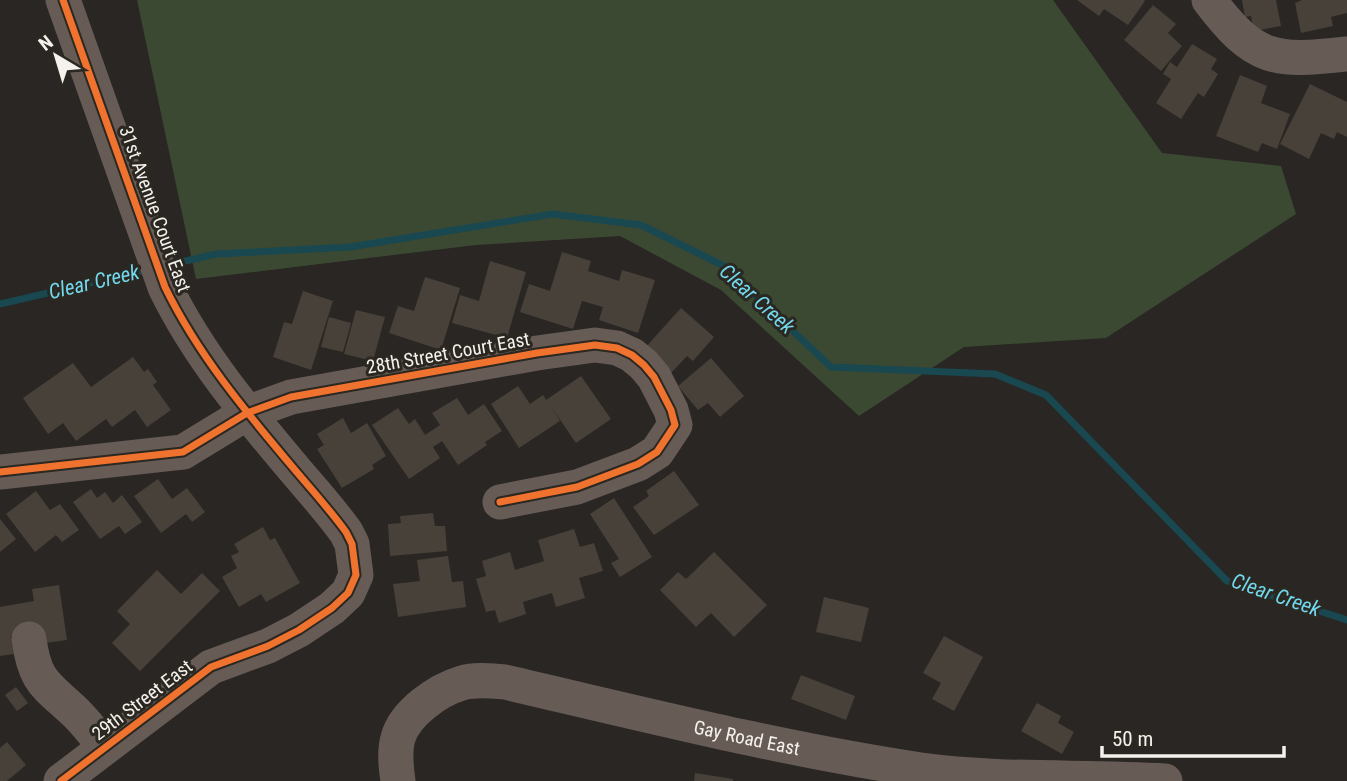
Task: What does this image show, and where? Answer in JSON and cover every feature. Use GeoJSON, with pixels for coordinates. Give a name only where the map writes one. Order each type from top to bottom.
{"type":"FeatureCollection","features":[{"type":"Feature","properties":{"kind":"street","name":"31st Avenue Court East"},"geometry":{"type":"LineString","coordinates":[[63,0],[165,287],[197,346],[247,413],[346,532],[352,544],[356,575],[348,593],[332,608],[299,630],[248,654]]}},
{"type":"Feature","properties":{"kind":"street"},"geometry":{"type":"LineString","coordinates":[[1209,0],[1238,36],[1268,54],[1307,58],[1347,54]]}},
{"type":"Feature","properties":{"kind":"street","name":"28th Street Court East"},"geometry":{"type":"LineString","coordinates":[[0,472],[183,452],[247,413],[291,397],[537,352],[596,345],[617,348],[644,365],[666,399],[675,425],[657,452],[638,464],[576,487],[500,502]]}},
{"type":"Feature","properties":{"kind":"street"},"geometry":{"type":"LineString","coordinates":[[29,639],[32,663],[40,680],[78,715],[105,747]]}},
{"type":"Feature","properties":{"kind":"street","name":"29th Street East"},"geometry":{"type":"LineString","coordinates":[[61,781],[211,667],[248,654]]}},
{"type":"Feature","properties":{"kind":"street","name":"Gay Road East"},"geometry":{"type":"LineString","coordinates":[[398,781],[398,736],[412,715],[445,690],[478,680],[505,682],[766,742],[923,771],[992,777],[1165,781]]}},
{"type":"Feature","properties":{"kind":"green space"},"geometry":{"type":"Polygon","coordinates":[[[137,0],[1053,0],[1162,153],[1281,166],[1296,214],[1106,338],[964,347],[859,416],[721,290],[620,236],[476,245],[196,279],[137,0]]]}},
{"type":"Feature","properties":{"kind":"building"},"geometry":{"type":"Polygon","coordinates":[[[1077,0],[1145,1],[1128,25],[1104,9],[1099,16],[1077,0]]]}},
{"type":"Feature","properties":{"kind":"building"},"geometry":{"type":"Polygon","coordinates":[[[1242,0],[1276,0],[1281,26],[1254,31],[1251,16],[1245,17],[1242,0]]]}},
{"type":"Feature","properties":{"kind":"building"},"geometry":{"type":"Polygon","coordinates":[[[1302,0],[1347,0],[1347,13],[1331,17],[1333,26],[1301,33],[1295,3],[1302,0]]]}},
{"type":"Feature","properties":{"kind":"building"},"geometry":{"type":"Polygon","coordinates":[[[1153,5],[1176,24],[1168,33],[1182,46],[1161,71],[1124,40],[1153,5]]]}},
{"type":"Feature","properties":{"kind":"building"},"geometry":{"type":"Polygon","coordinates":[[[1192,44],[1217,59],[1211,69],[1218,74],[1204,97],[1198,93],[1181,119],[1156,103],[1171,79],[1163,74],[1170,62],[1177,67],[1192,44]]]}},
{"type":"Feature","properties":{"kind":"building"},"geometry":{"type":"Polygon","coordinates":[[[1240,75],[1267,86],[1261,103],[1290,114],[1277,149],[1262,143],[1258,152],[1216,136],[1240,75]]]}},
{"type":"Feature","properties":{"kind":"building"},"geometry":{"type":"Polygon","coordinates":[[[1310,84],[1347,102],[1347,137],[1337,132],[1334,139],[1321,133],[1309,159],[1280,144],[1310,84]]]}},
{"type":"Feature","properties":{"kind":"building"},"geometry":{"type":"Polygon","coordinates":[[[562,252],[591,261],[588,271],[619,281],[622,270],[655,280],[638,333],[599,320],[603,307],[582,301],[573,329],[520,312],[529,284],[550,291],[562,252]]]}},
{"type":"Feature","properties":{"kind":"building"},"geometry":{"type":"Polygon","coordinates":[[[490,261],[526,272],[507,338],[452,323],[460,295],[479,301],[490,261]]]}},
{"type":"Feature","properties":{"kind":"building"},"geometry":{"type":"Polygon","coordinates":[[[425,277],[460,288],[441,350],[389,333],[398,306],[414,311],[425,277]]]}},
{"type":"Feature","properties":{"kind":"building"},"geometry":{"type":"Polygon","coordinates":[[[303,291],[333,301],[311,370],[273,357],[284,322],[292,324],[303,291]]]}},
{"type":"Feature","properties":{"kind":"building"},"geometry":{"type":"Polygon","coordinates":[[[681,308],[714,337],[693,361],[687,356],[671,373],[644,349],[681,308]]]}},
{"type":"Feature","properties":{"kind":"building"},"geometry":{"type":"Polygon","coordinates":[[[356,310],[385,317],[373,361],[344,354],[356,310]]]}},
{"type":"Feature","properties":{"kind":"building"},"geometry":{"type":"Polygon","coordinates":[[[329,317],[351,323],[343,352],[321,347],[329,317]]]}},
{"type":"Feature","properties":{"kind":"building"},"geometry":{"type":"Polygon","coordinates":[[[133,357],[144,372],[148,369],[157,382],[153,385],[171,410],[147,427],[135,410],[112,427],[106,419],[76,441],[63,423],[48,434],[23,398],[73,363],[91,387],[133,357]]]}},
{"type":"Feature","properties":{"kind":"building"},"geometry":{"type":"Polygon","coordinates":[[[711,358],[744,396],[720,417],[708,403],[698,410],[678,386],[711,358]]]}},
{"type":"Feature","properties":{"kind":"building"},"geometry":{"type":"Polygon","coordinates":[[[581,376],[611,419],[576,443],[552,408],[560,421],[519,448],[491,404],[518,386],[530,404],[543,395],[546,400],[581,376]]]}},
{"type":"Feature","properties":{"kind":"building"},"geometry":{"type":"Polygon","coordinates":[[[457,398],[468,415],[484,404],[502,431],[458,465],[442,441],[433,447],[440,458],[409,479],[372,425],[398,408],[409,424],[415,419],[425,435],[440,425],[432,413],[457,398]]]}},
{"type":"Feature","properties":{"kind":"building"},"geometry":{"type":"Polygon","coordinates":[[[343,418],[351,433],[367,423],[386,456],[372,465],[374,469],[342,488],[317,449],[324,445],[317,434],[343,418]]]}},
{"type":"Feature","properties":{"kind":"building"},"geometry":{"type":"Polygon","coordinates":[[[674,471],[699,505],[654,535],[633,507],[649,496],[646,491],[674,471]]]}},
{"type":"Feature","properties":{"kind":"building"},"geometry":{"type":"Polygon","coordinates":[[[158,479],[172,499],[187,488],[205,512],[192,522],[186,514],[161,533],[134,496],[158,479]]]}},
{"type":"Feature","properties":{"kind":"building"},"geometry":{"type":"Polygon","coordinates":[[[91,489],[97,498],[105,492],[113,503],[122,495],[142,522],[125,534],[119,526],[100,539],[73,502],[91,489]]]}},
{"type":"Feature","properties":{"kind":"building"},"geometry":{"type":"Polygon","coordinates":[[[36,491],[50,510],[60,504],[79,530],[62,542],[56,535],[35,552],[6,514],[36,491]]]}},
{"type":"Feature","properties":{"kind":"building"},"geometry":{"type":"Polygon","coordinates":[[[614,498],[652,557],[620,577],[611,563],[619,559],[590,514],[614,498]]]}},
{"type":"Feature","properties":{"kind":"building"},"geometry":{"type":"Polygon","coordinates":[[[433,513],[435,526],[445,526],[447,551],[390,556],[388,524],[401,523],[400,516],[433,513]]]}},
{"type":"Feature","properties":{"kind":"building"},"geometry":{"type":"Polygon","coordinates":[[[0,519],[16,539],[0,552],[0,519]]]}},
{"type":"Feature","properties":{"kind":"building"},"geometry":{"type":"Polygon","coordinates":[[[263,527],[270,540],[275,538],[300,583],[266,602],[261,594],[239,607],[222,577],[237,568],[231,556],[239,552],[234,544],[263,527]]]}},
{"type":"Feature","properties":{"kind":"building"},"geometry":{"type":"Polygon","coordinates":[[[574,529],[580,547],[594,543],[603,571],[579,578],[585,598],[556,607],[552,593],[523,602],[526,614],[499,623],[495,610],[486,612],[476,579],[486,576],[482,561],[510,552],[515,570],[544,561],[538,540],[574,529]]]}},
{"type":"Feature","properties":{"kind":"building"},"geometry":{"type":"Polygon","coordinates":[[[714,552],[767,605],[734,637],[711,613],[696,627],[660,590],[678,572],[686,579],[714,552]]]}},
{"type":"Feature","properties":{"kind":"building"},"geometry":{"type":"Polygon","coordinates":[[[448,556],[452,582],[463,581],[466,607],[398,617],[393,584],[420,581],[417,560],[448,556]]]}},
{"type":"Feature","properties":{"kind":"building"},"geometry":{"type":"Polygon","coordinates":[[[157,570],[181,594],[202,573],[220,591],[140,671],[112,643],[130,624],[117,611],[157,570]]]}},
{"type":"Feature","properties":{"kind":"building"},"geometry":{"type":"Polygon","coordinates":[[[59,585],[67,640],[38,644],[36,632],[11,636],[14,654],[0,656],[0,607],[34,601],[32,589],[59,585]]]}},
{"type":"Feature","properties":{"kind":"building"},"geometry":{"type":"Polygon","coordinates":[[[824,597],[869,608],[861,642],[816,632],[824,597]]]}},
{"type":"Feature","properties":{"kind":"building"},"geometry":{"type":"Polygon","coordinates":[[[944,636],[983,657],[954,711],[932,699],[941,683],[923,673],[944,636]]]}},
{"type":"Feature","properties":{"kind":"building"},"geometry":{"type":"Polygon","coordinates":[[[801,675],[855,696],[846,720],[791,699],[801,675]]]}},
{"type":"Feature","properties":{"kind":"building"},"geometry":{"type":"Polygon","coordinates":[[[16,687],[28,703],[17,711],[5,695],[16,687]]]}},
{"type":"Feature","properties":{"kind":"building"},"geometry":{"type":"Polygon","coordinates":[[[1037,703],[1061,716],[1058,723],[1074,732],[1062,754],[1021,731],[1037,703]]]}},
{"type":"Feature","properties":{"kind":"building"},"geometry":{"type":"Polygon","coordinates":[[[7,742],[26,765],[7,781],[0,781],[0,748],[7,742]]]}},
{"type":"Feature","properties":{"kind":"building"},"geometry":{"type":"Polygon","coordinates":[[[695,773],[733,779],[733,781],[694,781],[695,773]]]}},
{"type":"Feature","properties":{"kind":"waterway","name":"Clear Creek"},"geometry":{"type":"LineString","coordinates":[[168,265],[216,254],[350,247],[553,214],[641,225],[724,266],[831,367],[995,374],[1046,395],[1227,581],[1347,620]]}},
{"type":"Feature","properties":{"kind":"waterway","name":"Clear Creek"},"geometry":{"type":"LineString","coordinates":[[0,304],[150,269]]}},
{"type":"Feature","properties":{"kind":"cycle path"},"geometry":{"type":"LineString","coordinates":[[61,781],[211,667],[268,646],[332,608],[348,593],[356,575],[352,544],[346,532],[224,382],[192,336],[165,287],[63,0]]}},
{"type":"Feature","properties":{"kind":"cycle path"},"geometry":{"type":"LineString","coordinates":[[0,472],[183,452],[247,413],[291,397],[537,353],[595,345],[617,348],[644,365],[654,377],[671,410],[675,425],[657,452],[638,464],[577,487],[500,502]]}}]}
